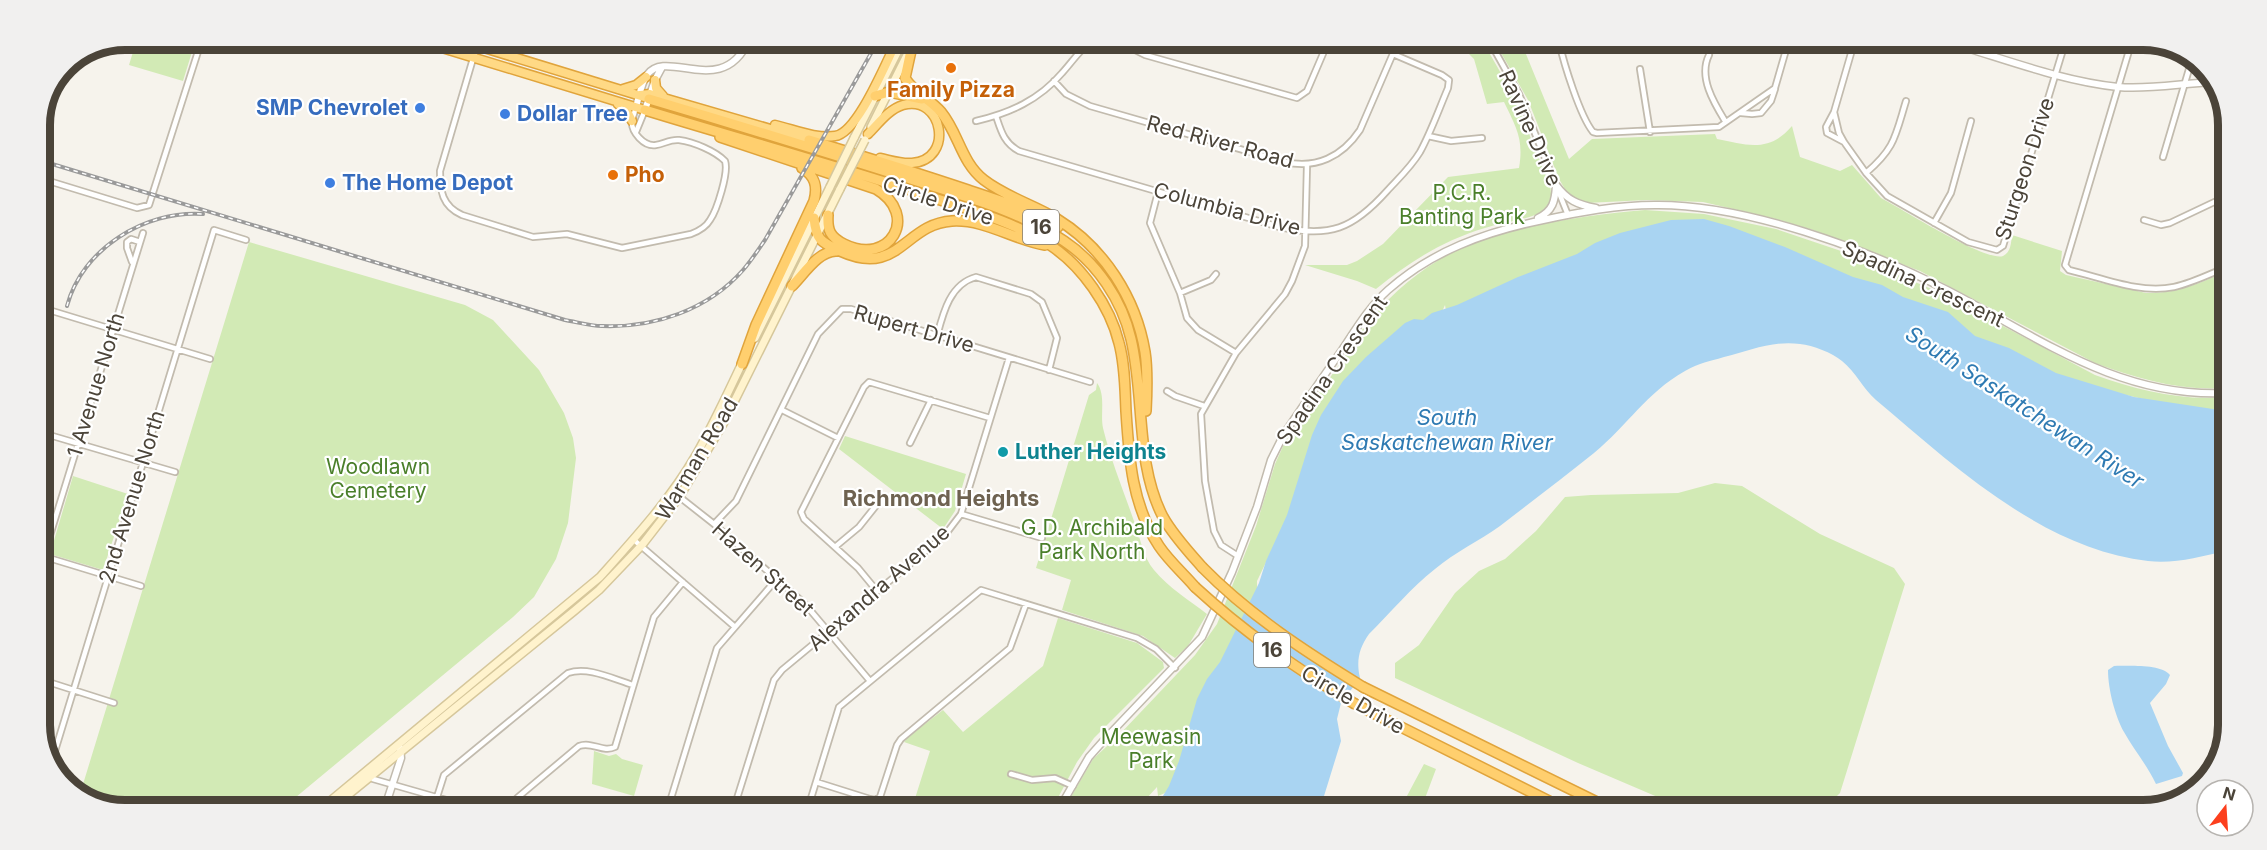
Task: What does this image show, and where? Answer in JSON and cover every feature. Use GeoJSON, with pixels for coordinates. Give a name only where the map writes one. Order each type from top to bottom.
{"type":"FeatureCollection","features":[{"type":"Feature","properties":{"kind":"highway","name":"Circle Drive"},"geometry":{"type":"LineString","coordinates":[[450,50],[968,210],[1018,229],[1050,245],[1078,270],[1093,289],[1109,316],[1119,343],[1129,460],[1137,500],[1160,548],[1195,587],[1272,651],[1355,704],[1547,800]]}},
{"type":"Feature","properties":{"kind":"highway","name":"Circle Drive"},"geometry":{"type":"LineString","coordinates":[[493,50],[958,195],[1021,218],[1063,240],[1100,274],[1125,318],[1139,384],[1146,459],[1153,493],[1173,532],[1202,567],[1225,590],[1290,641],[1363,687],[1593,800]]}},
{"type":"Feature","properties":{"kind":"highway"},"geometry":{"type":"LineString","coordinates":[[713,112],[818,135],[835,136],[845,133],[854,124],[892,50]]}},
{"type":"Feature","properties":{"kind":"highway"},"geometry":{"type":"LineString","coordinates":[[912,50],[905,78],[913,89],[946,119],[965,160],[977,174],[991,185],[1059,221],[1087,243],[1121,285],[1139,325],[1145,353],[1146,459]]}},
{"type":"Feature","properties":{"kind":"highway"},"geometry":{"type":"LineString","coordinates":[[620,89],[650,78],[666,98]]}},
{"type":"Feature","properties":{"kind":"highway"},"geometry":{"type":"LineString","coordinates":[[875,96],[889,92],[914,96],[932,104]]}},
{"type":"Feature","properties":{"kind":"highway"},"geometry":{"type":"LineString","coordinates":[[602,96],[626,109],[632,121]]}},
{"type":"Feature","properties":{"kind":"highway"},"geometry":{"type":"LineString","coordinates":[[646,96],[666,98],[809,140],[923,175],[1021,209],[1067,232],[1103,260]]}},
{"type":"Feature","properties":{"kind":"highway"},"geometry":{"type":"LineString","coordinates":[[809,140],[899,162],[912,163],[925,159],[934,152],[940,132],[937,121],[929,111],[909,104],[893,110],[867,137]]}},
{"type":"Feature","properties":{"kind":"highway"},"geometry":{"type":"LineString","coordinates":[[679,120],[736,144],[876,189],[893,202],[898,219],[896,231],[889,242],[880,248],[862,250],[832,237],[828,229],[828,215]]}},
{"type":"Feature","properties":{"kind":"highway"},"geometry":{"type":"LineString","coordinates":[[742,364],[756,325],[816,195],[816,185],[810,172],[783,159]]}},
{"type":"Feature","properties":{"kind":"highway"},"geometry":{"type":"LineString","coordinates":[[814,218],[817,237],[842,252]]}},
{"type":"Feature","properties":{"kind":"highway"},"geometry":{"type":"LineString","coordinates":[[792,286],[813,262],[825,253],[833,250],[861,258],[881,257],[898,250],[927,229],[953,221],[973,223],[1034,243],[1050,245]]}},
{"type":"Feature","properties":{"kind":"main road","name":"Warman Road"},"geometry":{"type":"LineString","coordinates":[[342,800],[600,578],[634,540],[672,491],[695,456],[898,50]]}},
{"type":"Feature","properties":{"kind":"main road","name":"Warman Road"},"geometry":{"type":"LineString","coordinates":[[332,800],[590,597],[642,545],[680,496],[723,424],[910,50]]}},
{"type":"Feature","properties":{"kind":"street"},"geometry":{"type":"LineString","coordinates":[[50,181],[136,208],[146,207],[152,201],[199,50]]}},
{"type":"Feature","properties":{"kind":"street"},"geometry":{"type":"LineString","coordinates":[[475,50],[440,171],[440,185],[444,200],[452,210],[462,215],[533,237],[567,234],[622,248],[691,234],[702,229],[713,214],[727,172],[725,161],[709,151],[680,140],[649,144],[643,141],[632,121],[641,108]]}},
{"type":"Feature","properties":{"kind":"street"},"geometry":{"type":"LineString","coordinates":[[636,132],[654,69],[662,67],[706,71],[723,69],[740,57],[744,50]]}},
{"type":"Feature","properties":{"kind":"street"},"geometry":{"type":"LineString","coordinates":[[976,121],[996,116],[1031,100],[1054,81],[1083,50]]}},
{"type":"Feature","properties":{"kind":"street"},"geometry":{"type":"LineString","coordinates":[[1135,50],[1145,55],[1297,98],[1307,91],[1325,50]]}},
{"type":"Feature","properties":{"kind":"street","name":"Red River Road"},"geometry":{"type":"LineString","coordinates":[[1054,81],[1066,94],[1090,106],[1285,162],[1307,165],[1333,157],[1353,141],[1395,50]]}},
{"type":"Feature","properties":{"kind":"street","name":"Ravine Drive"},"geometry":{"type":"LineString","coordinates":[[1494,50],[1519,94],[1568,215]]}},
{"type":"Feature","properties":{"kind":"street"},"geometry":{"type":"LineString","coordinates":[[1561,50],[1570,80],[1593,132],[1650,132],[1712,128],[1741,113],[1775,88]]}},
{"type":"Feature","properties":{"kind":"street"},"geometry":{"type":"LineString","coordinates":[[1741,113],[1761,113],[1772,101],[1786,50]]}},
{"type":"Feature","properties":{"kind":"street","name":"Sturgeon Drive"},"geometry":{"type":"LineString","coordinates":[[1844,142],[1827,133],[1826,127],[1834,112],[1852,50]]}},
{"type":"Feature","properties":{"kind":"street"},"geometry":{"type":"LineString","coordinates":[[1974,50],[2055,74],[2118,87],[2156,88],[2204,83]]}},
{"type":"Feature","properties":{"kind":"street"},"geometry":{"type":"LineString","coordinates":[[1994,56],[1995,50]]}},
{"type":"Feature","properties":{"kind":"street"},"geometry":{"type":"LineString","coordinates":[[2055,74],[2063,50]]}},
{"type":"Feature","properties":{"kind":"street"},"geometry":{"type":"LineString","coordinates":[[2129,50],[2065,261],[2067,268],[2133,287],[2162,288],[2193,281],[2217,271]]}},
{"type":"Feature","properties":{"kind":"street","name":"Columbia Drive"},"geometry":{"type":"LineString","coordinates":[[996,116],[1008,143],[1019,151],[1279,227],[1306,231],[1344,226],[1358,220],[1370,210],[1406,171],[1421,150],[1448,88],[1449,80],[1393,54]]}},
{"type":"Feature","properties":{"kind":"street"},"geometry":{"type":"LineString","coordinates":[[1709,55],[1706,62],[1707,83],[1714,103],[1725,121]]}},
{"type":"Feature","properties":{"kind":"street"},"geometry":{"type":"LineString","coordinates":[[2163,157],[2190,66]]}},
{"type":"Feature","properties":{"kind":"street"},"geometry":{"type":"LineString","coordinates":[[1640,69],[1650,132]]}},
{"type":"Feature","properties":{"kind":"street","name":"Sturgeon Drive"},"geometry":{"type":"LineString","coordinates":[[1834,112],[1839,133],[1844,142],[1866,173],[1887,196],[1968,242],[1998,250],[2002,248],[2055,74]]}},
{"type":"Feature","properties":{"kind":"street"},"geometry":{"type":"LineString","coordinates":[[646,96],[650,78]]}},
{"type":"Feature","properties":{"kind":"street"},"geometry":{"type":"LineString","coordinates":[[1866,173],[1891,147],[1906,101]]}},
{"type":"Feature","properties":{"kind":"street"},"geometry":{"type":"LineString","coordinates":[[1934,223],[1950,193],[1971,121]]}},
{"type":"Feature","properties":{"kind":"street"},"geometry":{"type":"LineString","coordinates":[[1428,136],[1451,141],[1482,138]]}},
{"type":"Feature","properties":{"kind":"street"},"geometry":{"type":"LineString","coordinates":[[1238,556],[1221,545],[1214,531],[1205,482],[1201,414],[1236,353],[1285,294],[1299,264],[1305,246],[1307,165]]}},
{"type":"Feature","properties":{"kind":"street"},"geometry":{"type":"LineString","coordinates":[[1556,185],[1574,202],[1603,208]]}},
{"type":"Feature","properties":{"kind":"street"},"geometry":{"type":"LineString","coordinates":[[1526,224],[1551,209],[1555,199],[1556,185]]}},
{"type":"Feature","properties":{"kind":"street"},"geometry":{"type":"LineString","coordinates":[[1158,192],[1150,223],[1180,293],[1184,311],[1198,330],[1236,353]]}},
{"type":"Feature","properties":{"kind":"street"},"geometry":{"type":"LineString","coordinates":[[2144,220],[2161,225],[2170,223],[2217,201]]}},
{"type":"Feature","properties":{"kind":"street","name":"Spadina Crescent"},"geometry":{"type":"LineString","coordinates":[[1064,800],[1089,757],[1105,738],[1175,668],[1202,637],[1257,507],[1270,460],[1284,434],[1364,318],[1381,297],[1406,275],[1440,254],[1483,235],[1603,208],[1648,205],[1694,207],[1732,213],[1812,235],[1893,265],[2108,375],[2147,386],[2188,393],[2217,393]]}},
{"type":"Feature","properties":{"kind":"street","name":"2nd Avenue North"},"geometry":{"type":"LineString","coordinates":[[55,753],[214,230],[246,240]]}},
{"type":"Feature","properties":{"kind":"street","name":"1 Avenue North"},"geometry":{"type":"LineString","coordinates":[[50,529],[143,233]]}},
{"type":"Feature","properties":{"kind":"street","name":"1 Avenue North"},"geometry":{"type":"LineString","coordinates":[[132,268],[132,259],[126,245],[131,239],[140,242]]}},
{"type":"Feature","properties":{"kind":"street"},"geometry":{"type":"LineString","coordinates":[[1180,293],[1211,280],[1216,274]]}},
{"type":"Feature","properties":{"kind":"street"},"geometry":{"type":"LineString","coordinates":[[937,336],[946,304],[969,279],[976,278],[1031,294],[1042,302],[1057,338],[1049,370]]}},
{"type":"Feature","properties":{"kind":"street","name":"Rupert Drive"},"geometry":{"type":"LineString","coordinates":[[714,524],[736,501],[818,334],[842,309],[851,309],[1090,382]]}},
{"type":"Feature","properties":{"kind":"street"},"geometry":{"type":"LineString","coordinates":[[50,310],[210,359]]}},
{"type":"Feature","properties":{"kind":"street","name":"Alexandra Avenue"},"geometry":{"type":"LineString","coordinates":[[736,800],[774,680],[782,670],[945,535],[961,514],[1009,358]]}},
{"type":"Feature","properties":{"kind":"street"},"geometry":{"type":"LineString","coordinates":[[877,591],[858,568],[804,519],[801,512],[864,387],[869,382],[990,418]]}},
{"type":"Feature","properties":{"kind":"street"},"geometry":{"type":"LineString","coordinates":[[1167,391],[1204,406]]}},
{"type":"Feature","properties":{"kind":"street"},"geometry":{"type":"LineString","coordinates":[[910,443],[931,400]]}},
{"type":"Feature","properties":{"kind":"street"},"geometry":{"type":"LineString","coordinates":[[782,410],[838,438]]}},
{"type":"Feature","properties":{"kind":"street"},"geometry":{"type":"LineString","coordinates":[[50,435],[175,472]]}},
{"type":"Feature","properties":{"kind":"street","name":"Hazen Street"},"geometry":{"type":"LineString","coordinates":[[672,491],[714,524],[805,604],[870,681]]}},
{"type":"Feature","properties":{"kind":"street"},"geometry":{"type":"LineString","coordinates":[[835,547],[859,526],[883,497]]}},
{"type":"Feature","properties":{"kind":"street"},"geometry":{"type":"LineString","coordinates":[[961,514],[1042,538]]}},
{"type":"Feature","properties":{"kind":"street"},"geometry":{"type":"LineString","coordinates":[[634,540],[735,627]]}},
{"type":"Feature","properties":{"kind":"street"},"geometry":{"type":"LineString","coordinates":[[50,559],[141,586]]}},
{"type":"Feature","properties":{"kind":"street"},"geometry":{"type":"LineString","coordinates":[[670,800],[717,648],[776,580]]}},
{"type":"Feature","properties":{"kind":"street"},"geometry":{"type":"LineString","coordinates":[[516,800],[579,746],[587,743],[608,749],[615,747],[654,617],[684,582]]}},
{"type":"Feature","properties":{"kind":"street"},"geometry":{"type":"LineString","coordinates":[[810,800],[839,706],[981,590],[1137,638],[1155,649],[1175,668]]}},
{"type":"Feature","properties":{"kind":"street"},"geometry":{"type":"LineString","coordinates":[[816,782],[870,799],[875,800],[880,797],[901,739],[1010,648],[1026,604]]}},
{"type":"Feature","properties":{"kind":"street"},"geometry":{"type":"LineString","coordinates":[[437,797],[444,775],[568,673],[578,670],[587,671],[633,685]]}},
{"type":"Feature","properties":{"kind":"street"},"geometry":{"type":"LineString","coordinates":[[50,682],[114,703]]}},
{"type":"Feature","properties":{"kind":"street"},"geometry":{"type":"LineString","coordinates":[[388,800],[400,748]]}},
{"type":"Feature","properties":{"kind":"street"},"geometry":{"type":"LineString","coordinates":[[1011,774],[1035,781],[1055,778],[1072,786]]}},
{"type":"Feature","properties":{"kind":"street"},"geometry":{"type":"LineString","coordinates":[[372,776],[373,779],[447,800]]}},
{"type":"Feature","properties":{"kind":"green space"},"geometry":{"type":"Polygon","coordinates":[[[134,50],[193,50],[183,81],[129,65],[134,50]]]}},
{"type":"Feature","properties":{"kind":"green space","name":"P.C.R. Banting Park"},"geometry":{"type":"Polygon","coordinates":[[[1465,50],[1488,50],[1514,96],[1550,186],[1551,196],[1548,206],[1537,214],[1485,228],[1441,245],[1414,261],[1376,289],[1305,265],[1347,265],[1357,261],[1383,244],[1448,177],[1519,168],[1520,141],[1515,126],[1504,102],[1487,104],[1474,59],[1465,50]]]}},
{"type":"Feature","properties":{"kind":"green space"},"geometry":{"type":"Polygon","coordinates":[[[1499,50],[1524,50],[1569,159],[1592,139],[1715,134],[1717,139],[1757,145],[1775,140],[1792,126],[1800,157],[1840,171],[1852,165],[1881,198],[1947,236],[1981,252],[2003,256],[2009,250],[2012,235],[2062,251],[2060,271],[2066,275],[2146,293],[2178,290],[2217,275],[2217,388],[2192,388],[2159,383],[2095,363],[1920,271],[1813,230],[1703,202],[1647,200],[1586,203],[1576,200],[1566,191],[1559,179],[1528,100],[1499,50]]]}},
{"type":"Feature","properties":{"kind":"green space","name":"Meewasin Park"},"geometry":{"type":"Polygon","coordinates":[[[1645,210],[1704,214],[1776,229],[1844,252],[1941,293],[2095,375],[2159,393],[2217,398],[2217,414],[2185,409],[2067,381],[2017,358],[1446,311],[1445,305],[1441,314],[1293,506],[1257,581],[1257,591],[1175,782],[1165,793],[1158,796],[1157,787],[1147,800],[1069,800],[1093,759],[1195,655],[1217,624],[1256,526],[1275,464],[1285,442],[1368,323],[1409,281],[1430,265],[1453,252],[1497,235],[1547,223],[1645,210]]]}},
{"type":"Feature","properties":{"kind":"green space","name":"Woodlawn Cemetery"},"geometry":{"type":"Polygon","coordinates":[[[249,242],[465,305],[493,320],[539,370],[564,413],[573,438],[576,458],[568,523],[556,559],[534,597],[513,617],[292,800],[115,800],[100,797],[82,787],[249,242]]]}},
{"type":"Feature","properties":{"kind":"green space","name":"G.D. Archibald Park North"},"geometry":{"type":"Polygon","coordinates":[[[1097,383],[1102,399],[1102,423],[1106,440],[1147,560],[1179,594],[1207,614],[1188,646],[1175,658],[1143,636],[1062,610],[1071,580],[1036,568],[1089,395],[1096,390],[1097,383]]]}},
{"type":"Feature","properties":{"kind":"green space"},"geometry":{"type":"Polygon","coordinates":[[[845,436],[966,474],[955,511],[943,529],[839,449],[845,436]]]}},
{"type":"Feature","properties":{"kind":"green space"},"geometry":{"type":"Polygon","coordinates":[[[73,476],[128,494],[103,570],[50,554],[73,476]]]}},
{"type":"Feature","properties":{"kind":"green space"},"geometry":{"type":"Polygon","coordinates":[[[1715,483],[1742,486],[1820,534],[1894,568],[1905,584],[1840,793],[1833,800],[1665,800],[1578,763],[1395,678],[1395,663],[1419,645],[1455,593],[1479,571],[1505,559],[1536,531],[1565,497],[1678,493],[1715,483]]]}},
{"type":"Feature","properties":{"kind":"green space"},"geometry":{"type":"Polygon","coordinates":[[[1058,618],[1137,643],[1163,662],[1164,668],[1094,738],[1077,762],[1057,800],[915,800],[930,751],[904,742],[908,737],[943,710],[963,732],[1043,666],[1058,618]]]}},
{"type":"Feature","properties":{"kind":"green space"},"geometry":{"type":"Polygon","coordinates":[[[594,751],[609,756],[616,754],[622,759],[643,765],[634,796],[592,784],[594,751]]]}},
{"type":"Feature","properties":{"kind":"green space"},"geometry":{"type":"Polygon","coordinates":[[[1424,764],[1436,769],[1424,800],[1405,800],[1424,764]]]}},
{"type":"Feature","properties":{"kind":"water","name":"South Saskatchewan River"},"geometry":{"type":"Polygon","coordinates":[[[1704,219],[1729,226],[1785,247],[1853,277],[1882,285],[1903,297],[1948,312],[1975,336],[2009,348],[2056,373],[2134,397],[2217,410],[2218,553],[2197,558],[2158,562],[2109,553],[2072,540],[2036,522],[1969,477],[1876,400],[1847,365],[1838,358],[1805,345],[1790,343],[1761,347],[1700,364],[1671,380],[1648,399],[1594,453],[1500,526],[1451,557],[1409,592],[1369,634],[1363,644],[1358,666],[1360,678],[1341,703],[1337,719],[1341,741],[1323,800],[1160,800],[1179,761],[1197,699],[1207,679],[1220,662],[1259,583],[1266,561],[1287,515],[1312,435],[1321,415],[1343,381],[1366,357],[1405,323],[1414,319],[1423,320],[1432,313],[1457,305],[1518,277],[1577,254],[1595,243],[1620,233],[1671,220],[1704,219]]]}},
{"type":"Feature","properties":{"kind":"water"},"geometry":{"type":"Polygon","coordinates":[[[2114,666],[2152,667],[2166,671],[2170,675],[2166,684],[2150,703],[2168,746],[2183,773],[2182,776],[2156,784],[2128,739],[2121,726],[2111,694],[2108,670],[2114,666]]]}},
{"type":"Feature","properties":{"kind":"railway"},"geometry":{"type":"LineString","coordinates":[[50,163],[565,320],[597,326],[641,324],[679,314],[697,306],[714,296],[746,267],[765,240],[873,50]]}},
{"type":"Feature","properties":{"kind":"railway"},"geometry":{"type":"LineString","coordinates":[[67,306],[86,267],[119,237],[138,226],[159,219],[181,214],[203,214]]}},
{"type":"Feature","properties":{"kind":"place","name":"Family Pizza"},"geometry":{"type":"Point","coordinates":[951,68]}},
{"type":"Feature","properties":{"kind":"place","name":"SMP Chevrolet"},"geometry":{"type":"Point","coordinates":[420,108]}},
{"type":"Feature","properties":{"kind":"place","name":"Dollar Tree"},"geometry":{"type":"Point","coordinates":[505,114]}},
{"type":"Feature","properties":{"kind":"place","name":"Pho"},"geometry":{"type":"Point","coordinates":[613,175]}},
{"type":"Feature","properties":{"kind":"place","name":"The Home Depot"},"geometry":{"type":"Point","coordinates":[330,183]}},
{"type":"Feature","properties":{"kind":"place","name":"Luther Heights"},"geometry":{"type":"Point","coordinates":[1003,452]}},
{"type":"Feature","properties":{"kind":"district","name":"Richmond Heights"},"geometry":{"type":"Point","coordinates":[941,498]}}]}
